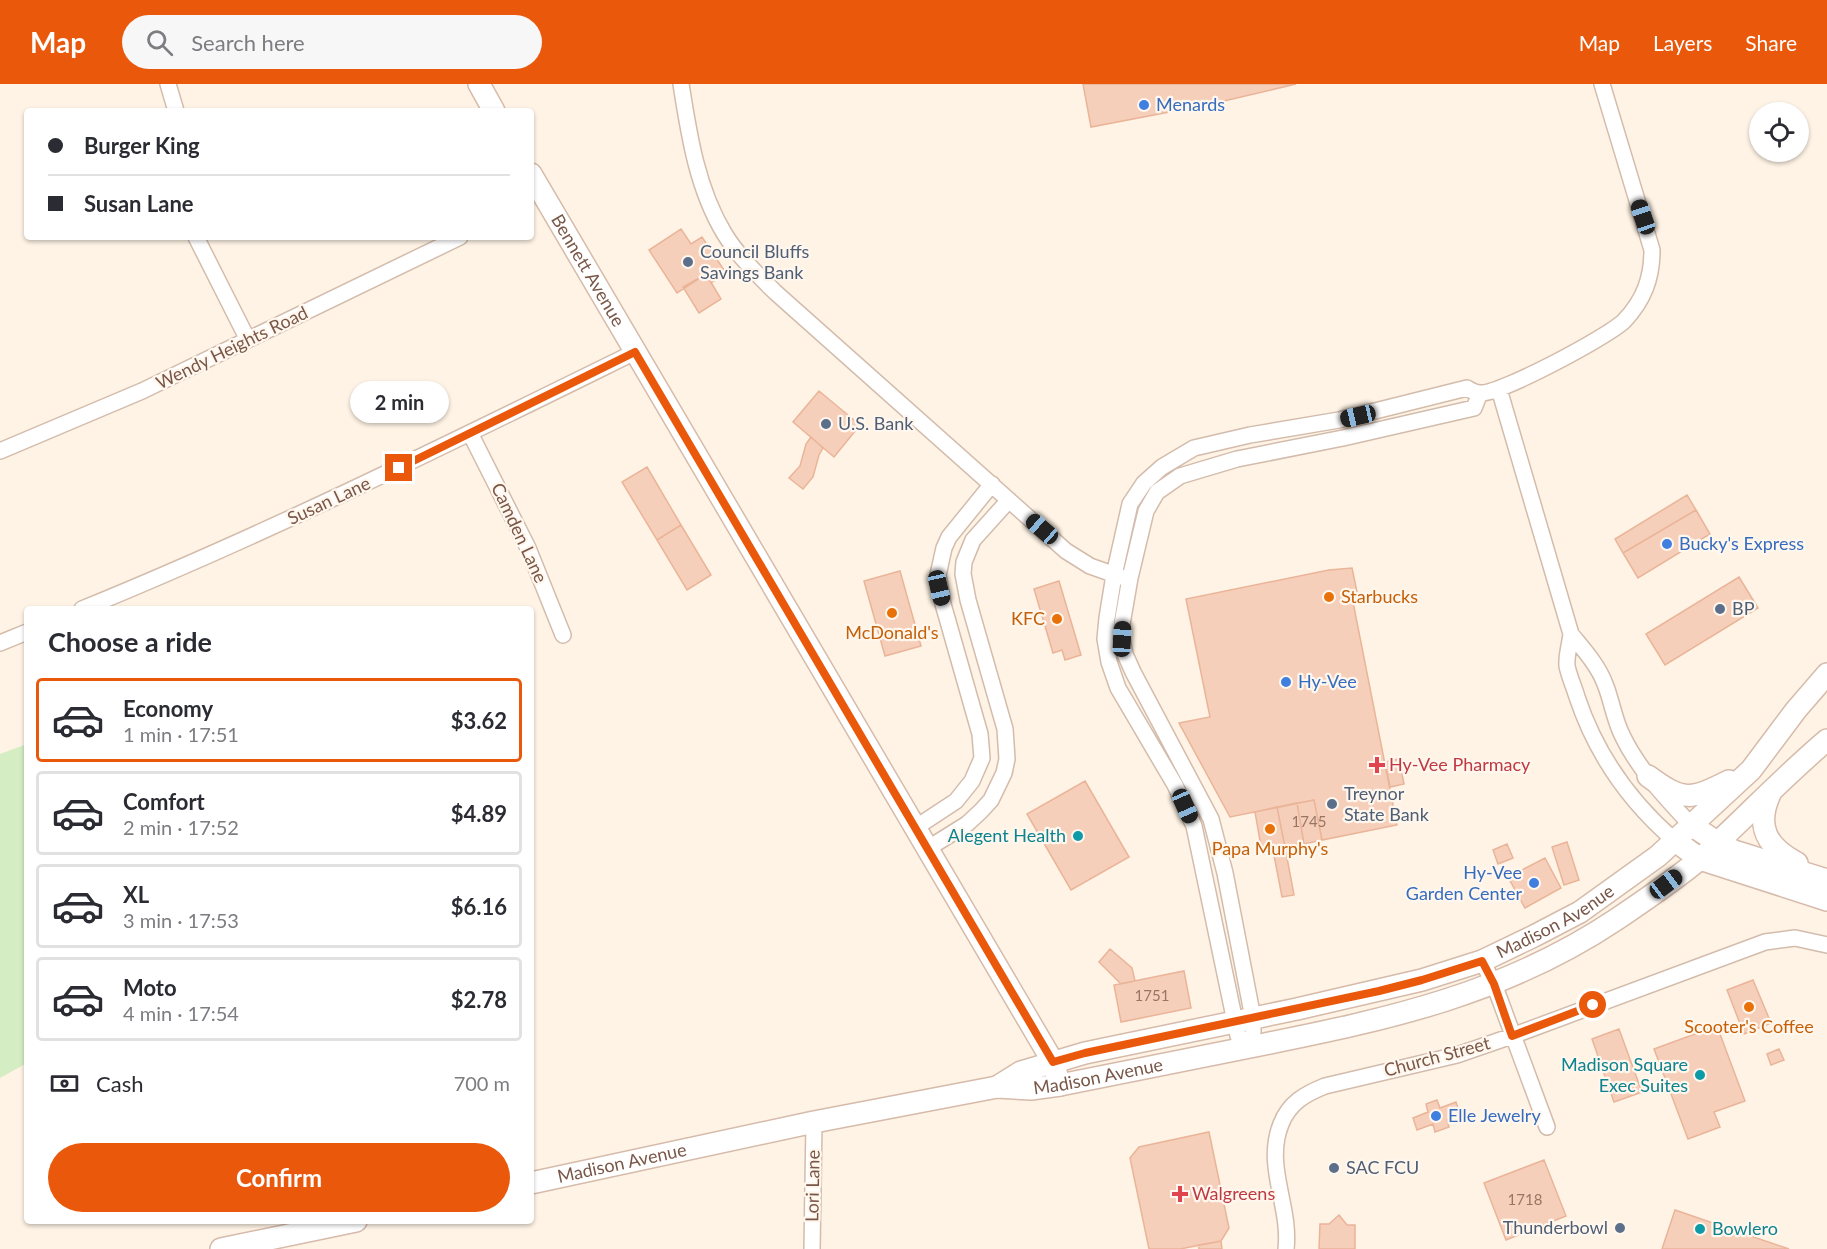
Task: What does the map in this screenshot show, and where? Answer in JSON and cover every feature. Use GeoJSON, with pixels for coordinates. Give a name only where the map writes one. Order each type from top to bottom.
{"type":"FeatureCollection","features":[{"type":"Feature","properties":{"kind":"main road"},"geometry":{"type":"LineString","coordinates":[[478,84],[492,108]]}},
{"type":"Feature","properties":{"kind":"main road","name":"Bennett Avenue"},"geometry":{"type":"LineString","coordinates":[[537,198],[635,352],[1053,1062],[1060,1085]]}},
{"type":"Feature","properties":{"kind":"main road","name":"Madison Avenue"},"geometry":{"type":"LineString","coordinates":[[997,1087],[1021,1072],[1085,1053],[1413,982],[1482,961],[1580,912],[1649,863],[1751,770],[1796,710],[1827,674]]}},
{"type":"Feature","properties":{"kind":"main road","name":"Madison Avenue"},"geometry":{"type":"LineString","coordinates":[[534,1182],[814,1122],[997,1087],[1031,1089],[1060,1085],[1250,1047],[1399,1014],[1494,984],[1549,959],[1590,936],[1650,896],[1700,859],[1791,771],[1827,740]]}},
{"type":"Feature","properties":{"kind":"main road"},"geometry":{"type":"LineString","coordinates":[[1648,776],[1669,791],[1688,796],[1700,794],[1751,770]]}},
{"type":"Feature","properties":{"kind":"main road"},"geometry":{"type":"LineString","coordinates":[[1772,790],[1763,816],[1768,839],[1785,857],[1827,880]]}},
{"type":"Feature","properties":{"kind":"main road"},"geometry":{"type":"LineString","coordinates":[[1691,825],[1734,851],[1827,880]]}},
{"type":"Feature","properties":{"kind":"main road"},"geometry":{"type":"LineString","coordinates":[[1674,840],[1700,859],[1827,900]]}},
{"type":"Feature","properties":{"kind":"main road"},"geometry":{"type":"LineString","coordinates":[[221,1249],[342,1224]]}},
{"type":"Feature","properties":{"kind":"street"},"geometry":{"type":"LineString","coordinates":[[168,84],[175,108]]}},
{"type":"Feature","properties":{"kind":"street"},"geometry":{"type":"LineString","coordinates":[[681,84],[688,127],[703,188],[711,208],[732,245],[775,292],[1074,556],[1090,566],[1130,578]]}},
{"type":"Feature","properties":{"kind":"street"},"geometry":{"type":"LineString","coordinates":[[1250,1047],[1253,1032],[1244,1019],[1194,826],[1175,785],[1118,688],[1109,662],[1105,639],[1114,575],[1130,504],[1144,483],[1162,467],[1194,448],[1250,435],[1339,420],[1467,388],[1480,393],[1499,389],[1552,364],[1608,333],[1623,322],[1639,301],[1651,277],[1652,250],[1602,84]]}},
{"type":"Feature","properties":{"kind":"street"},"geometry":{"type":"LineString","coordinates":[[198,240],[248,340]]}},
{"type":"Feature","properties":{"kind":"street","name":"Wendy Heights Road"},"geometry":{"type":"LineString","coordinates":[[0,451],[142,391],[454,240]]}},
{"type":"Feature","properties":{"kind":"street","name":"Susan Lane"},"geometry":{"type":"LineString","coordinates":[[89,606],[236,544],[635,352]]}},
{"type":"Feature","properties":{"kind":"street"},"geometry":{"type":"LineString","coordinates":[[1499,389],[1571,634],[1594,664],[1604,682],[1622,736],[1648,776],[1691,825]]}},
{"type":"Feature","properties":{"kind":"street"},"geometry":{"type":"LineString","coordinates":[[1244,1019],[1225,873],[1211,819],[1125,654],[1122,639],[1122,624],[1130,578],[1146,511],[1157,492],[1180,476],[1237,459],[1474,408],[1480,393]]}},
{"type":"Feature","properties":{"kind":"street","name":"Camden Lane"},"geometry":{"type":"LineString","coordinates":[[470,433],[528,548],[563,635]]}},
{"type":"Feature","properties":{"kind":"street"},"geometry":{"type":"LineString","coordinates":[[915,828],[957,801],[972,781],[982,758],[980,734],[943,604],[938,575],[949,537],[992,484]]}},
{"type":"Feature","properties":{"kind":"street"},"geometry":{"type":"LineString","coordinates":[[927,849],[967,824],[981,812],[999,788],[1006,766],[1005,729],[964,587],[963,574],[966,556],[973,540],[1009,500]]}},
{"type":"Feature","properties":{"kind":"street"},"geometry":{"type":"LineString","coordinates":[[0,643],[24,633]]}},
{"type":"Feature","properties":{"kind":"street"},"geometry":{"type":"LineString","coordinates":[[1571,634],[1567,665],[1581,710],[1593,737],[1613,773],[1626,790],[1642,810],[1674,840]]}},
{"type":"Feature","properties":{"kind":"street","name":"Church Street"},"geometry":{"type":"LineString","coordinates":[[1286,1249],[1286,1227],[1274,1148],[1284,1116],[1294,1103],[1307,1093],[1325,1086],[1422,1064],[1512,1036],[1765,942],[1796,938],[1827,945]]}},
{"type":"Feature","properties":{"kind":"street"},"geometry":{"type":"LineString","coordinates":[[1482,961],[1494,984],[1547,1127]]}},
{"type":"Feature","properties":{"kind":"street","name":"Lori Lane"},"geometry":{"type":"LineString","coordinates":[[812,1249],[814,1122]]}},
{"type":"Feature","properties":{"kind":"green space"},"geometry":{"type":"Polygon","coordinates":[[[24,745],[24,1065],[0,1078],[0,754],[24,745]]]}},
{"type":"Feature","properties":{"kind":"building","name":"Menards"},"geometry":{"type":"Polygon","coordinates":[[[1083,84],[1296,84],[1211,104],[1091,127],[1083,84]]]}},
{"type":"Feature","properties":{"kind":"building","name":"Council Bluffs Savings Bank"},"geometry":{"type":"Polygon","coordinates":[[[681,229],[691,244],[702,237],[726,273],[711,283],[706,274],[677,293],[649,250],[681,229]]]}},
{"type":"Feature","properties":{"kind":"building"},"geometry":{"type":"Polygon","coordinates":[[[706,274],[721,299],[699,313],[683,287],[706,274]]]}},
{"type":"Feature","properties":{"kind":"building","name":"U.S. Bank"},"geometry":{"type":"Polygon","coordinates":[[[819,391],[860,425],[834,457],[793,422],[819,391]]]}},
{"type":"Feature","properties":{"kind":"building"},"geometry":{"type":"Polygon","coordinates":[[[811,437],[823,448],[813,477],[803,489],[789,478],[800,466],[806,444],[811,437]]]}},
{"type":"Feature","properties":{"kind":"building"},"geometry":{"type":"Polygon","coordinates":[[[647,467],[681,525],[657,540],[622,482],[647,467]]]}},
{"type":"Feature","properties":{"kind":"building"},"geometry":{"type":"Polygon","coordinates":[[[1687,495],[1696,510],[1623,553],[1615,539],[1687,495]]]}},
{"type":"Feature","properties":{"kind":"building","name":"Bucky's Express"},"geometry":{"type":"Polygon","coordinates":[[[1696,510],[1710,534],[1638,578],[1623,553],[1696,510]]]}},
{"type":"Feature","properties":{"kind":"building"},"geometry":{"type":"Polygon","coordinates":[[[681,525],[711,575],[687,590],[657,540],[681,525]]]}},
{"type":"Feature","properties":{"kind":"building","name":"Hy-Vee"},"geometry":{"type":"Polygon","coordinates":[[[1352,568],[1357,592],[1353,602],[1397,825],[1322,840],[1314,800],[1230,817],[1179,723],[1210,717],[1186,599],[1329,570],[1352,568]]]}},
{"type":"Feature","properties":{"kind":"building","name":"McDonald's"},"geometry":{"type":"Polygon","coordinates":[[[900,571],[921,646],[885,656],[864,581],[900,571]]]}},
{"type":"Feature","properties":{"kind":"building"},"geometry":{"type":"Polygon","coordinates":[[[1739,577],[1758,608],[1665,665],[1646,634],[1739,577]]]}},
{"type":"Feature","properties":{"kind":"building","name":"KFC"},"geometry":{"type":"Polygon","coordinates":[[[1059,581],[1081,655],[1065,660],[1062,650],[1053,653],[1034,589],[1059,581]]]}},
{"type":"Feature","properties":{"kind":"building"},"geometry":{"type":"Polygon","coordinates":[[[1399,759],[1404,784],[1390,787],[1385,762],[1399,759]]]}},
{"type":"Feature","properties":{"kind":"building","name":"Alegent Health"},"geometry":{"type":"Polygon","coordinates":[[[1085,781],[1129,857],[1071,890],[1027,814],[1085,781]]]}},
{"type":"Feature","properties":{"kind":"building"},"geometry":{"type":"Polygon","coordinates":[[[1314,800],[1322,840],[1304,844],[1297,803],[1314,800]]]}},
{"type":"Feature","properties":{"kind":"building"},"geometry":{"type":"Polygon","coordinates":[[[1297,803],[1304,844],[1285,847],[1277,807],[1297,803]]]}},
{"type":"Feature","properties":{"kind":"building","name":"Papa Murphy's"},"geometry":{"type":"Polygon","coordinates":[[[1277,807],[1285,847],[1262,852],[1255,812],[1277,807]]]}},
{"type":"Feature","properties":{"kind":"building"},"geometry":{"type":"Polygon","coordinates":[[[1567,842],[1579,880],[1564,885],[1552,847],[1567,842]]]}},
{"type":"Feature","properties":{"kind":"building"},"geometry":{"type":"Polygon","coordinates":[[[1507,844],[1513,858],[1498,864],[1493,850],[1507,844]]]}},
{"type":"Feature","properties":{"kind":"building"},"geometry":{"type":"Polygon","coordinates":[[[1285,847],[1294,895],[1282,897],[1273,850],[1285,847]]]}},
{"type":"Feature","properties":{"kind":"building","name":"Hy-Vee Garden Center"},"geometry":{"type":"Polygon","coordinates":[[[1545,858],[1561,888],[1525,908],[1508,877],[1545,858]]]}},
{"type":"Feature","properties":{"kind":"building"},"geometry":{"type":"Polygon","coordinates":[[[1110,949],[1132,968],[1135,981],[1121,984],[1099,962],[1110,949]]]}},
{"type":"Feature","properties":{"kind":"building"},"geometry":{"type":"Polygon","coordinates":[[[1184,971],[1191,1008],[1121,1022],[1114,985],[1184,971]]]}},
{"type":"Feature","properties":{"kind":"building","name":"Scooter's Coffee"},"geometry":{"type":"Polygon","coordinates":[[[1753,980],[1771,1023],[1744,1034],[1727,990],[1753,980]]]}},
{"type":"Feature","properties":{"kind":"building","name":"Madison Square Exec Suites"},"geometry":{"type":"Polygon","coordinates":[[[1717,1026],[1745,1101],[1714,1112],[1720,1127],[1688,1139],[1654,1049],[1717,1026]]]}},
{"type":"Feature","properties":{"kind":"building"},"geometry":{"type":"Polygon","coordinates":[[[1619,1029],[1642,1092],[1614,1102],[1592,1039],[1619,1029]]]}},
{"type":"Feature","properties":{"kind":"building"},"geometry":{"type":"Polygon","coordinates":[[[1779,1049],[1784,1060],[1771,1065],[1767,1054],[1779,1049]]]}},
{"type":"Feature","properties":{"kind":"building","name":"Elle Jewelry"},"geometry":{"type":"Polygon","coordinates":[[[1437,1100],[1440,1108],[1456,1102],[1460,1115],[1447,1120],[1449,1127],[1435,1132],[1433,1124],[1417,1130],[1413,1118],[1428,1112],[1426,1104],[1437,1100]]]}},
{"type":"Feature","properties":{"kind":"building","name":"Walgreens"},"geometry":{"type":"Polygon","coordinates":[[[1209,1132],[1229,1228],[1221,1241],[1180,1249],[1149,1249],[1130,1158],[1139,1147],[1209,1132]]]}},
{"type":"Feature","properties":{"kind":"building"},"geometry":{"type":"Polygon","coordinates":[[[1544,1160],[1566,1216],[1506,1240],[1484,1183],[1544,1160]]]}},
{"type":"Feature","properties":{"kind":"building","name":"Bowlero"},"geometry":{"type":"Polygon","coordinates":[[[1675,1210],[1789,1249],[1662,1249],[1675,1210]]]}},
{"type":"Feature","properties":{"kind":"building"},"geometry":{"type":"Polygon","coordinates":[[[1339,1215],[1347,1225],[1355,1225],[1355,1249],[1319,1249],[1320,1224],[1329,1224],[1339,1215]]]}},
{"type":"Feature","properties":{"kind":"building"},"geometry":{"type":"Polygon","coordinates":[[[1221,1241],[1222,1249],[1199,1249],[1198,1245],[1221,1241]]]}},
{"type":"Feature","properties":{"kind":"place","name":"Menards"},"geometry":{"type":"Point","coordinates":[1144,105]}},
{"type":"Feature","properties":{"kind":"place","name":"Council Bluffs Savings Bank"},"geometry":{"type":"Point","coordinates":[688,262]}},
{"type":"Feature","properties":{"kind":"place","name":"U.S. Bank"},"geometry":{"type":"Point","coordinates":[826,424]}},
{"type":"Feature","properties":{"kind":"place","name":"Bucky's Express"},"geometry":{"type":"Point","coordinates":[1667,544]}},
{"type":"Feature","properties":{"kind":"place","name":"Starbucks"},"geometry":{"type":"Point","coordinates":[1329,597]}},
{"type":"Feature","properties":{"kind":"place","name":"BP"},"geometry":{"type":"Point","coordinates":[1720,609]}},
{"type":"Feature","properties":{"kind":"place","name":"McDonald's"},"geometry":{"type":"Point","coordinates":[892,613]}},
{"type":"Feature","properties":{"kind":"place","name":"KFC"},"geometry":{"type":"Point","coordinates":[1057,619]}},
{"type":"Feature","properties":{"kind":"place","name":"Hy-Vee"},"geometry":{"type":"Point","coordinates":[1286,682]}},
{"type":"Feature","properties":{"kind":"place","name":"Hy-Vee Pharmacy"},"geometry":{"type":"Point","coordinates":[1377,765]}},
{"type":"Feature","properties":{"kind":"place","name":"Treynor State Bank"},"geometry":{"type":"Point","coordinates":[1332,804]}},
{"type":"Feature","properties":{"kind":"place","name":"Papa Murphy's"},"geometry":{"type":"Point","coordinates":[1270,829]}},
{"type":"Feature","properties":{"kind":"place","name":"Alegent Health"},"geometry":{"type":"Point","coordinates":[1078,836]}},
{"type":"Feature","properties":{"kind":"place","name":"Hy-Vee Garden Center"},"geometry":{"type":"Point","coordinates":[1534,883]}},
{"type":"Feature","properties":{"kind":"place","name":"Scooter's Coffee"},"geometry":{"type":"Point","coordinates":[1749,1007]}},
{"type":"Feature","properties":{"kind":"place","name":"Madison Square Exec Suites"},"geometry":{"type":"Point","coordinates":[1700,1075]}},
{"type":"Feature","properties":{"kind":"place","name":"Elle Jewelry"},"geometry":{"type":"Point","coordinates":[1436,1116]}},
{"type":"Feature","properties":{"kind":"place","name":"SAC FCU"},"geometry":{"type":"Point","coordinates":[1334,1168]}},
{"type":"Feature","properties":{"kind":"place","name":"Walgreens"},"geometry":{"type":"Point","coordinates":[1180,1194]}},
{"type":"Feature","properties":{"kind":"place","name":"Thunderbowl"},"geometry":{"type":"Point","coordinates":[1620,1228]}},
{"type":"Feature","properties":{"kind":"place","name":"Bowlero"},"geometry":{"type":"Point","coordinates":[1700,1229]}},
{"type":"Feature","properties":{"kind":"route"},"geometry":{"type":"LineString","coordinates":[[399,468],[635,352],[1053,1062],[1085,1053],[1379,991],[1482,961],[1494,984],[1512,1036],[1593,1005]]}}]}
